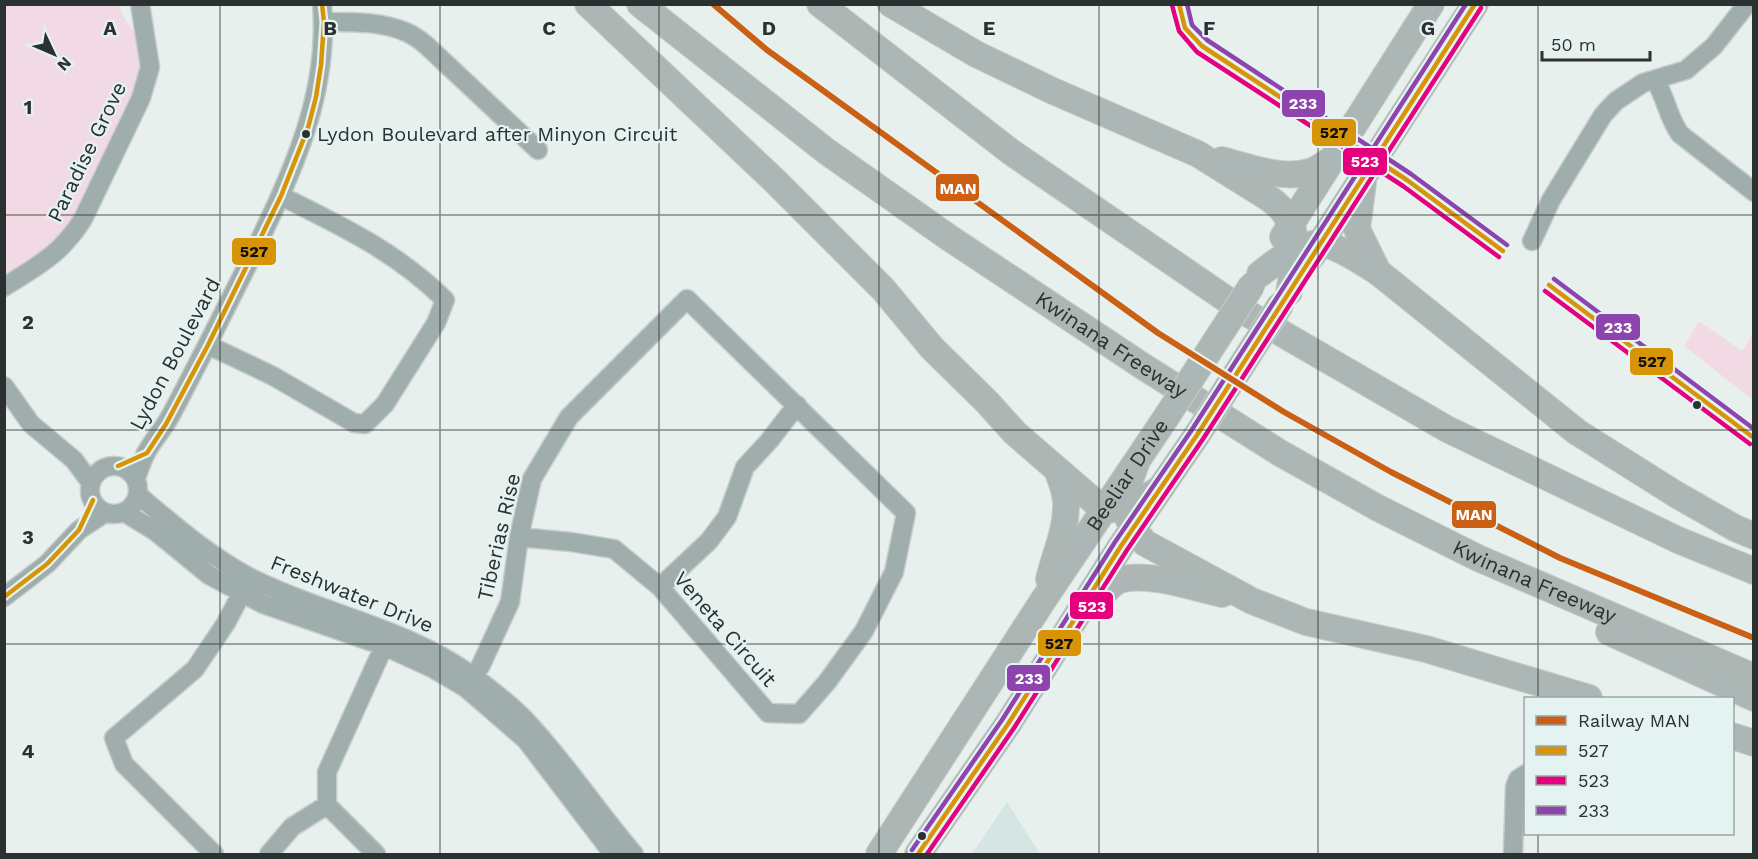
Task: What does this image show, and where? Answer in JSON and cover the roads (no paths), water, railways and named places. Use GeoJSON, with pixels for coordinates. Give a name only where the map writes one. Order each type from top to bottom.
{"type":"FeatureCollection","features":[{"type":"Feature","properties":{"kind":"highway"},"geometry":{"type":"LineString","coordinates":[[588,4],[776,182],[883,289],[932,348],[1015,433],[1057,470],[1121,516],[1145,543],[1252,601],[1306,622],[1426,649],[1582,697]]}},
{"type":"Feature","properties":{"kind":"highway","name":"Kwinana Freeway"},"geometry":{"type":"LineString","coordinates":[[640,4],[826,151],[948,237],[1280,453],[1378,508],[1478,558],[1754,677]]}},
{"type":"Feature","properties":{"kind":"highway"},"geometry":{"type":"LineString","coordinates":[[820,4],[1011,152],[1245,312],[1447,429],[1678,540],[1754,571]]}},
{"type":"Feature","properties":{"kind":"highway"},"geometry":{"type":"LineString","coordinates":[[891,4],[976,54],[1053,91],[1198,154],[1279,205],[1303,238],[1333,246],[1378,272],[1577,432],[1677,495],[1734,528],[1754,536]]}},
{"type":"Feature","properties":{"kind":"highway","name":"Beeliar Drive"},"geometry":{"type":"LineString","coordinates":[[879,855],[1044,599],[1121,516],[1161,488],[1197,435],[1285,298],[1303,238],[1335,157],[1431,4]]}},
{"type":"Feature","properties":{"kind":"highway","name":"Beeliar Drive"},"geometry":{"type":"LineString","coordinates":[[918,855],[1008,724],[1074,622],[1121,516],[1136,464],[1256,279],[1303,238],[1364,176],[1475,4]]}},
{"type":"Feature","properties":{"kind":"highway"},"geometry":{"type":"LineString","coordinates":[[1198,154],[1267,171],[1298,175],[1314,171],[1335,157]]}},
{"type":"Feature","properties":{"kind":"highway"},"geometry":{"type":"LineString","coordinates":[[1364,176],[1357,229],[1378,272]]}},
{"type":"Feature","properties":{"kind":"highway"},"geometry":{"type":"LineString","coordinates":[[1044,599],[1065,514],[1066,501],[1057,470]]}},
{"type":"Feature","properties":{"kind":"highway"},"geometry":{"type":"LineString","coordinates":[[1478,558],[1526,591],[1642,648],[1754,698]]}},
{"type":"Feature","properties":{"kind":"highway"},"geometry":{"type":"LineString","coordinates":[[1074,622],[1118,580],[1137,578],[1157,580],[1252,601]]}},
{"type":"Feature","properties":{"kind":"highway"},"geometry":{"type":"LineString","coordinates":[[1734,737],[1754,743]]}},
{"type":"Feature","properties":{"kind":"street","name":"Paradise Grove"},"geometry":{"type":"LineString","coordinates":[[4,287],[52,257],[83,219],[93,199],[141,99],[150,67],[140,4]]}},
{"type":"Feature","properties":{"kind":"street"},"geometry":{"type":"LineString","coordinates":[[1532,241],[1551,200],[1603,115],[1616,101],[1643,83],[1686,70],[1714,46],[1747,4]]}},
{"type":"Feature","properties":{"kind":"street"},"geometry":{"type":"LineString","coordinates":[[323,13],[354,22],[383,25],[407,32],[426,45],[538,150]]}},
{"type":"Feature","properties":{"kind":"street","name":"Lydon Boulevard"},"geometry":{"type":"LineString","coordinates":[[137,487],[147,453],[166,424],[208,345],[281,196],[308,128],[321,65],[323,13]]}},
{"type":"Feature","properties":{"kind":"street"},"geometry":{"type":"LineString","coordinates":[[1655,80],[1662,90],[1673,123],[1680,134],[1754,192]]}},
{"type":"Feature","properties":{"kind":"street"},"geometry":{"type":"LineString","coordinates":[[208,345],[273,376],[354,423],[364,424],[385,404],[436,323],[445,300],[423,278],[370,241],[281,196]]}},
{"type":"Feature","properties":{"kind":"street","name":"Veneta Circuit"},"geometry":{"type":"LineString","coordinates":[[519,537],[614,549],[660,586],[768,713],[799,714],[827,682],[864,631],[894,572],[906,513],[687,299]]}},
{"type":"Feature","properties":{"kind":"street","name":"Tiberias Rise"},"geometry":{"type":"LineString","coordinates":[[470,683],[510,602],[519,537],[532,479],[569,417],[687,299]]}},
{"type":"Feature","properties":{"kind":"street"},"geometry":{"type":"LineString","coordinates":[[4,386],[31,424],[74,460],[96,499],[117,514],[124,513],[134,506],[137,487],[128,469],[74,460]]}},
{"type":"Feature","properties":{"kind":"street"},"geometry":{"type":"LineString","coordinates":[[660,586],[709,541],[727,517],[745,466],[769,441],[797,405]]}},
{"type":"Feature","properties":{"kind":"street","name":"Lydon Boulevard"},"geometry":{"type":"LineString","coordinates":[[112,466],[147,453]]}},
{"type":"Feature","properties":{"kind":"street"},"geometry":{"type":"LineString","coordinates":[[4,597],[47,564],[79,530],[96,499],[95,475],[112,466]]}},
{"type":"Feature","properties":{"kind":"street","name":"Freshwater Drive"},"geometry":{"type":"LineString","coordinates":[[137,487],[246,585]]}},
{"type":"Feature","properties":{"kind":"street","name":"Freshwater Drive"},"geometry":{"type":"LineString","coordinates":[[124,513],[154,531],[209,575],[291,596],[387,639],[432,668],[470,683],[527,722],[562,762],[634,855]]}},
{"type":"Feature","properties":{"kind":"street"},"geometry":{"type":"LineString","coordinates":[[214,855],[124,764],[114,738],[195,669],[226,622],[246,585]]}},
{"type":"Feature","properties":{"kind":"street"},"geometry":{"type":"LineString","coordinates":[[376,855],[327,805],[327,772],[387,639]]}},
{"type":"Feature","properties":{"kind":"street","name":"Freshwater Drive"},"geometry":{"type":"LineString","coordinates":[[470,683],[526,740],[613,855]]}},
{"type":"Feature","properties":{"kind":"street"},"geometry":{"type":"LineString","coordinates":[[1515,855],[1515,787],[1518,779],[1524,775]]}},
{"type":"Feature","properties":{"kind":"street"},"geometry":{"type":"LineString","coordinates":[[269,855],[292,827],[327,805]]}},
{"type":"Feature","properties":{"kind":"street"},"geometry":{"type":"LineString","coordinates":[[1515,855],[1520,824],[1524,818]]}},
{"type":"Feature","properties":{"kind":"rail line","name":"MAN"},"geometry":{"type":"LineString","coordinates":[[713,4],[767,50],[1158,333],[1284,412],[1391,472],[1560,558],[1754,638]]}},
{"type":"Feature","properties":{"kind":"place","name":"Lydon Boulevard after Minyon Circuit"},"geometry":{"type":"Point","coordinates":[306,134]}}]}
